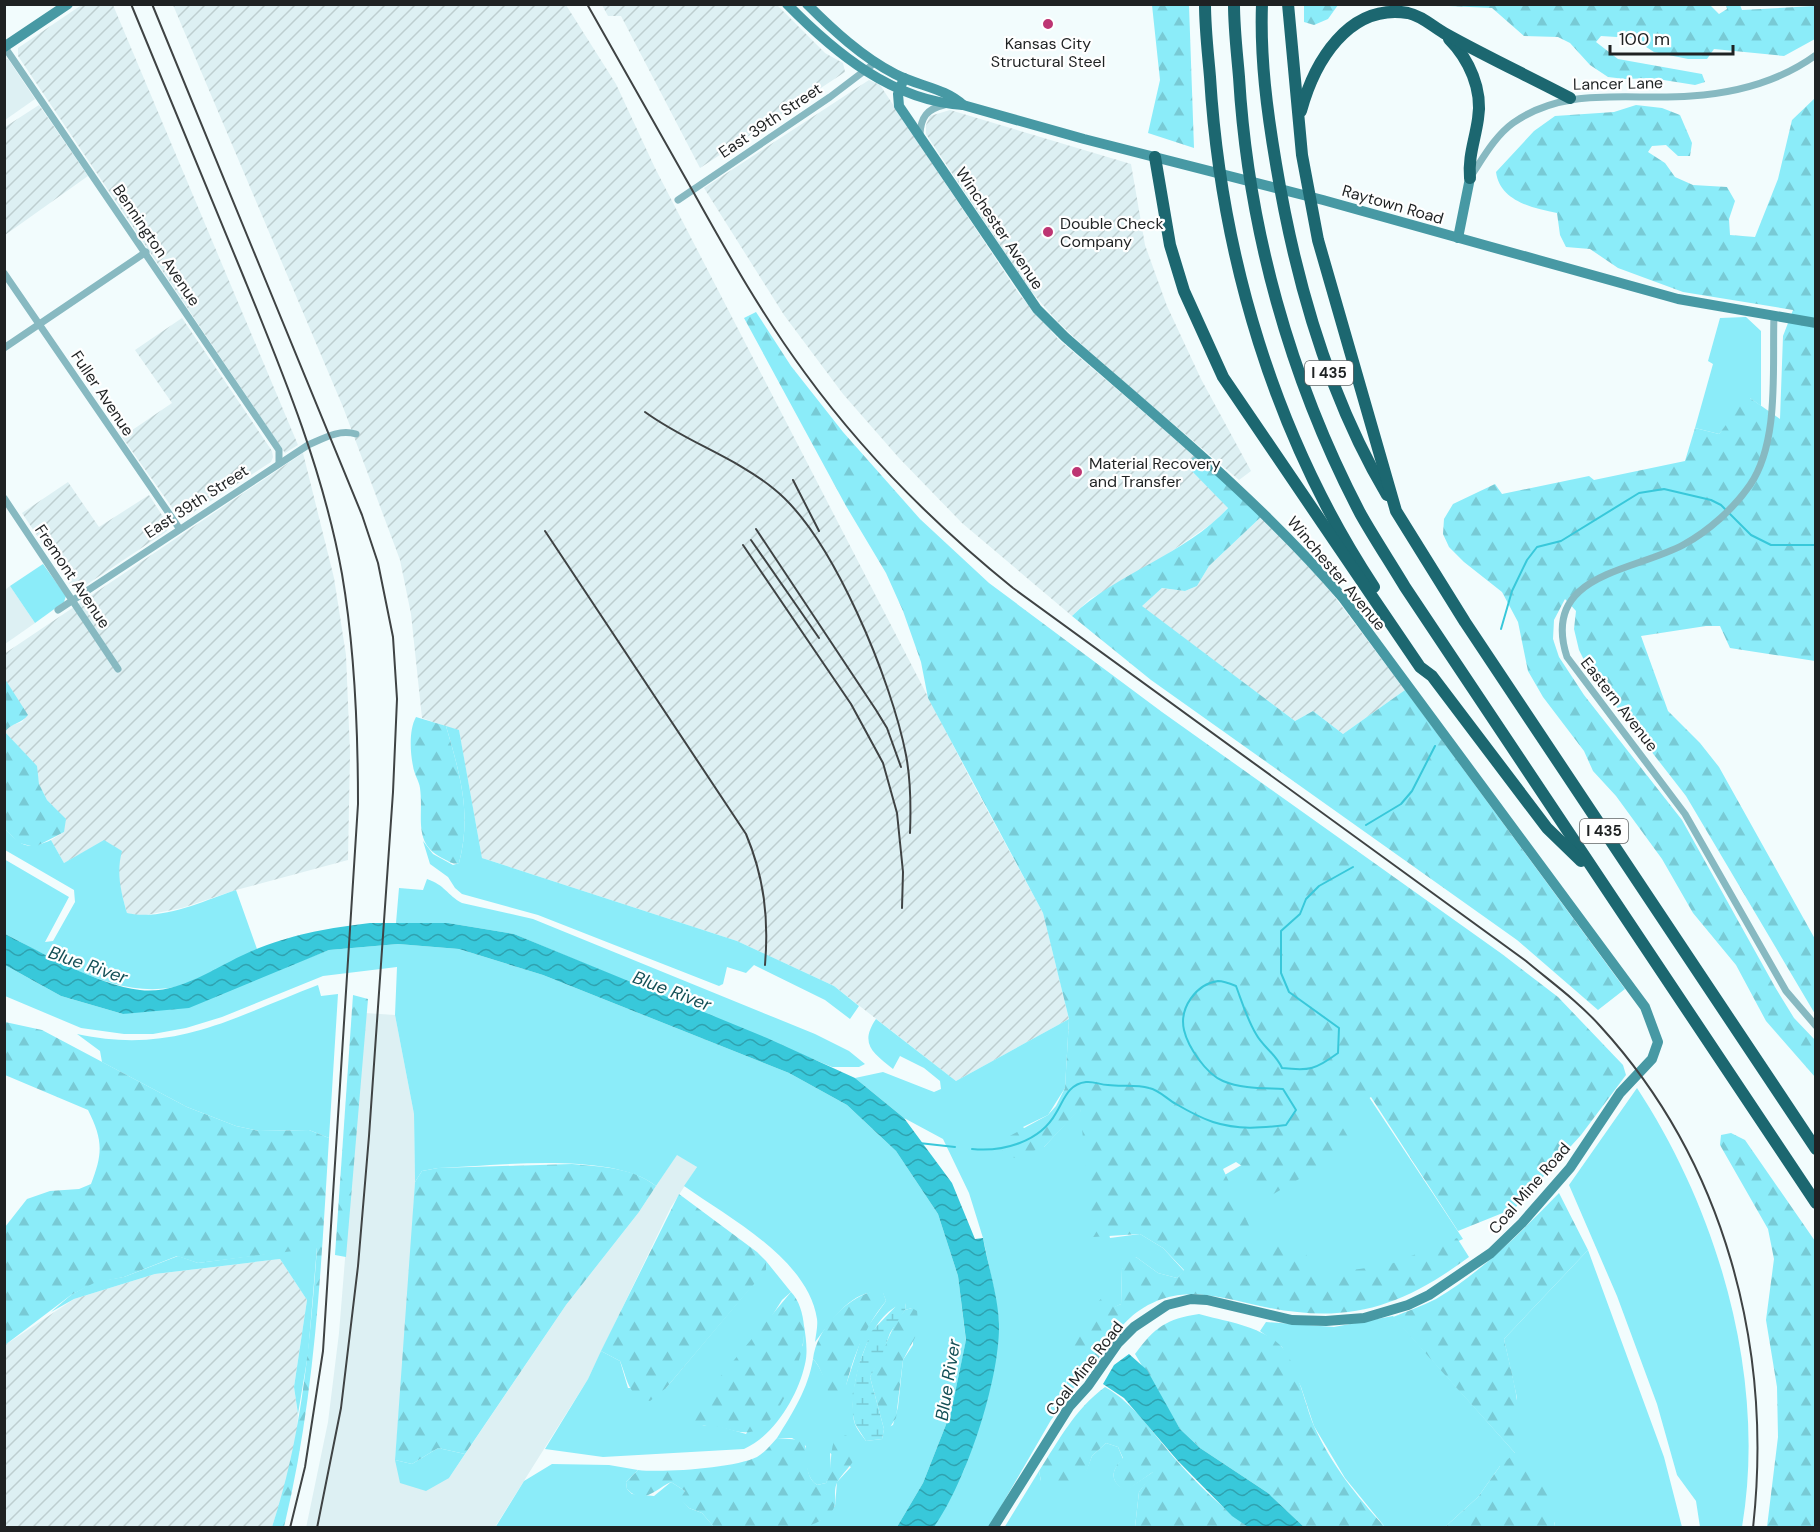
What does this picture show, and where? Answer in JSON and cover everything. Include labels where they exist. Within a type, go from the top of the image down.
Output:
[{"type":"highway","points":[[1206,4],[1213,127],[1225,214],[1258,342],[1286,418],[1324,500],[1371,582],[1426,663],[1431,676]]},
{"type":"highway","name":"I 435","points":[[1234,4],[1242,131],[1260,242],[1283,325],[1302,378],[1331,452],[1361,514],[1405,587],[1815,1203]]},
{"type":"highway","name":"I 435","points":[[1262,4],[1269,125],[1286,225],[1306,306],[1333,384],[1365,459],[1471,632],[1815,1149]]},
{"type":"highway","points":[[1288,4],[1302,155],[1318,240],[1396,511]]},
{"type":"highway","points":[[1299,118],[1315,69],[1327,50],[1355,24],[1389,13],[1408,13],[1570,98]]},
{"type":"highway","points":[[1442,32],[1457,47],[1474,77],[1479,117],[1468,162],[1470,178]]},
{"type":"highway","points":[[1155,157],[1170,245],[1184,291],[1223,377],[1420,667],[1431,676],[1547,828],[1598,876]]},
{"type":"street","points":[[5,46],[68,4]]},
{"type":"street","name":"Raytown Road","points":[[787,4],[865,71],[899,89],[1678,299],[1815,323]]},
{"type":"street","name":"Raytown Road","points":[[807,4],[842,37],[876,62],[904,78],[954,97],[963,105]]},
{"type":"street","name":"Bennington Avenue","points":[[5,46],[279,450],[279,463]]},
{"type":"street","name":"Lancer Lane","points":[[1458,238],[1470,178],[1490,147],[1512,123],[1533,110],[1570,98],[1692,96],[1743,89],[1790,71],[1815,55]]},
{"type":"street","name":"East 39th Street","points":[[678,200],[876,62]]},
{"type":"street","points":[[899,89],[904,78]]},
{"type":"street","name":"Winchester Avenue","points":[[899,89],[899,106],[1037,309],[1065,338],[1258,505],[1298,546],[1343,598],[1645,1007],[1657,1039]]},
{"type":"street","points":[[920,134],[921,122],[926,114],[934,108],[948,104]]},
{"type":"street","points":[[4,348],[146,252]]},
{"type":"street","name":"Fuller Avenue","points":[[4,273],[179,528]]},
{"type":"street","name":"Eastern Avenue","points":[[1774,315],[1768,441],[1761,466],[1745,491],[1711,526],[1683,545],[1616,568],[1577,593],[1564,610],[1561,638],[1567,657],[1685,814],[1786,991],[1815,1026]]},
{"type":"street","name":"East 39th Street","points":[[58,610],[279,463],[330,435],[343,432],[356,434]]},
{"type":"street","name":"Fremont Avenue","points":[[4,498],[118,669]]},
{"type":"street","name":"Coal Mine Road","points":[[993,1527],[1069,1407],[1134,1327],[1167,1305],[1191,1299],[1207,1300],[1292,1320],[1326,1322],[1387,1313],[1429,1295],[1491,1253],[1522,1223],[1570,1168],[1620,1093],[1652,1059],[1657,1039]]},
{"type":"shaded area","points":[[83,4],[113,5],[298,445],[285,453],[18,56],[18,48]]},
{"type":"shaded area","points":[[173,5],[566,5],[616,84],[655,168],[973,784],[1043,913],[1069,1019],[956,1081],[834,986],[737,941],[482,858],[459,731],[422,718],[411,614],[400,560],[343,407]]},
{"type":"shaded area","points":[[602,5],[777,5],[825,53],[843,63],[845,72],[700,168],[621,16],[608,16]]},
{"type":"shaded area","points":[[5,59],[8,59],[35,99],[5,120]]},
{"type":"shaded area","points":[[869,80],[880,85],[1019,294],[1058,339],[1195,456],[1186,465],[1228,507],[1217,520],[1153,564],[1090,599],[1072,616],[962,523],[899,458],[843,394],[784,315],[704,188]]},
{"type":"shaded area","points":[[39,105],[88,176],[5,235],[5,127]]},
{"type":"shaded area","points":[[950,110],[1131,164],[1145,245],[1167,306],[1201,379],[1251,471],[1239,480],[1095,357],[1057,321],[1029,289],[926,134],[926,125],[930,116]]},
{"type":"shaded area","points":[[182,318],[272,451],[273,457],[271,462],[186,517],[176,513],[122,437],[172,403],[135,350]]},
{"type":"shaded area","points":[[303,453],[334,578],[346,655],[350,752],[348,860],[236,890],[182,908],[141,916],[127,913],[119,884],[118,865],[104,841],[64,863],[51,840],[64,832],[57,810],[47,800],[39,784],[36,766],[5,732],[9,726],[22,722],[27,715],[5,679],[4,654]]},
{"type":"shaded area","points":[[68,482],[99,527],[149,495],[169,526],[167,531],[83,587],[73,589],[22,513]]},
{"type":"shaded area","points":[[1262,516],[1324,583],[1405,690],[1343,734],[1313,711],[1295,721],[1141,606],[1162,588],[1185,591],[1197,586],[1209,566]]},
{"type":"shaded area","points":[[10,586],[35,623],[5,644],[5,590]]},
{"type":"shaded area","points":[[365,1013],[395,1015],[414,1114],[415,1182],[395,1460],[449,1478],[566,1305],[639,1212],[677,1154],[697,1167],[671,1207],[588,1379],[495,1527],[306,1528],[328,1422],[339,1333]]},
{"type":"shaded area","points":[[280,1259],[307,1300],[294,1387],[298,1416],[296,1441],[289,1474],[272,1527],[5,1528],[5,1345],[74,1299],[155,1274]]},
{"type":"green space","points":[[1304,4],[1338,5],[1328,19],[1314,25],[1304,22]]},
{"type":"green space","points":[[1152,5],[1189,5],[1194,148],[1148,133],[1160,80]]},
{"type":"green space","points":[[1427,5],[1710,5],[1719,14],[1727,9],[1726,5],[1740,5],[1742,10],[1815,6],[1815,39],[1784,56],[1714,49],[1707,59],[1688,59],[1654,52],[1632,38],[1601,36],[1596,42],[1618,59],[1702,74],[1705,82],[1695,85],[1651,78],[1625,79],[1608,77],[1590,65],[1570,43],[1558,37],[1524,36],[1492,8]]},
{"type":"green space","points":[[1815,98],[1815,661],[1730,648],[1720,626],[1641,636],[1668,711],[1700,743],[1719,767],[1815,939],[1815,1014],[1686,796],[1591,674],[1579,650],[1574,629],[1576,611],[1565,599],[1554,620],[1553,639],[1559,657],[1584,695],[1682,820],[1775,987],[1794,1018],[1815,1040],[1815,1077],[1766,1021],[1736,965],[1693,913],[1662,859],[1616,796],[1593,771],[1584,751],[1543,697],[1528,671],[1518,622],[1502,592],[1464,562],[1449,547],[1443,534],[1444,519],[1453,504],[1495,484],[1502,494],[1589,476],[1594,480],[1685,461],[1695,428],[1719,434],[1735,413],[1740,397],[1750,398],[1780,419],[1783,336],[1793,310],[1683,292],[1618,268],[1590,249],[1566,247],[1560,235],[1557,213],[1537,209],[1510,196],[1499,182],[1496,172],[1534,131],[1555,116],[1614,112],[1636,105],[1662,108],[1680,115],[1692,143],[1690,156],[1678,156],[1666,145],[1652,146],[1648,152],[1665,163],[1675,177],[1693,185],[1727,187],[1735,201],[1729,219],[1730,235],[1755,237],[1778,179],[1792,120]]},
{"type":"green space","points":[[756,312],[791,366],[843,432],[920,519],[989,583],[1162,712],[1502,954],[1558,997],[1623,1065],[1626,1075],[1581,1135],[1515,1208],[1458,1231],[1371,1097],[1337,1118],[1354,1147],[1263,1200],[1245,1168],[1236,1162],[1223,1169],[1258,1245],[1301,1244],[1316,1275],[1388,1265],[1457,1238],[1469,1257],[1444,1275],[1395,1300],[1371,1308],[1346,1312],[1319,1314],[1291,1311],[1223,1298],[1187,1294],[1162,1299],[1144,1307],[1130,1318],[1090,1371],[1066,1394],[1068,1368],[1079,1329],[1092,1308],[1101,1299],[1114,1307],[1121,1304],[1122,1269],[1126,1259],[1136,1257],[1158,1273],[1177,1278],[1184,1270],[1163,1248],[1140,1234],[1093,1237],[1080,1109],[1044,1147],[1015,1158],[1002,1153],[1006,1138],[1048,1115],[1056,1106],[1065,1088],[1069,1019],[1043,913],[928,698],[921,662],[903,611],[886,573],[846,506],[744,318]]},
{"type":"green space","points":[[1746,317],[1761,331],[1761,406],[1750,398],[1719,434],[1695,428],[1713,364],[1708,361],[1720,318]]},
{"type":"green space","points":[[1195,456],[1262,516],[1209,566],[1197,586],[1185,591],[1162,588],[1142,606],[1295,721],[1313,711],[1343,734],[1405,690],[1625,989],[1598,1010],[1517,940],[1151,680],[1072,616],[1109,587],[1192,539],[1228,508],[1185,464]]},
{"type":"green space","points":[[43,564],[66,596],[64,602],[35,623],[10,586]]},
{"type":"green space","points":[[5,679],[28,715],[5,732]]},
{"type":"green space","points":[[416,717],[446,726],[463,794],[464,828],[459,863],[450,862],[433,852],[426,845],[423,837],[420,788],[411,748],[411,734]]},
{"type":"green space","points":[[446,726],[459,730],[482,858],[737,941],[834,986],[859,1006],[850,1019],[825,1000],[754,965],[746,973],[727,967],[723,984],[719,986],[538,915],[462,894],[448,877],[430,864],[423,841],[433,854],[453,865],[459,863],[464,828],[463,794]]},
{"type":"green space","points":[[5,732],[37,766],[39,784],[47,800],[66,819],[64,832],[35,847],[19,843],[5,829]]},
{"type":"green space","points":[[5,829],[25,845],[36,845],[51,840],[64,863],[104,840],[122,851],[119,875],[127,913],[140,915],[168,912],[236,890],[257,949],[195,981],[163,989],[115,984],[69,967],[5,934],[4,859],[69,897],[45,942],[53,941],[75,902],[74,890],[5,850]]},
{"type":"green space","points":[[427,879],[438,884],[462,903],[533,919],[815,1034],[849,1051],[865,1064],[859,1067],[832,1067],[514,934],[448,923],[396,923],[399,888],[423,890]]},
{"type":"green space","points":[[398,944],[459,949],[543,975],[789,1073],[847,1105],[896,1151],[938,1214],[958,1276],[966,1341],[951,1412],[923,1483],[897,1527],[803,1527],[821,1520],[835,1506],[837,1482],[851,1467],[830,1453],[831,1473],[826,1483],[817,1485],[808,1473],[806,1446],[792,1438],[777,1438],[804,1390],[813,1359],[832,1397],[846,1385],[863,1333],[886,1301],[883,1293],[862,1295],[852,1300],[815,1342],[817,1319],[811,1297],[799,1277],[764,1242],[684,1186],[697,1167],[677,1155],[656,1186],[636,1175],[611,1168],[552,1163],[438,1168],[422,1171],[415,1182],[414,1114],[395,1015],[397,967],[323,976],[222,1017],[186,1028],[153,1034],[124,1034],[81,1028],[5,996],[5,965],[61,996],[123,1014],[265,975],[329,950]],"holes":[[[906,1303],[905,1310],[912,1308],[913,1345],[903,1360],[898,1407],[893,1425],[884,1429],[882,1439],[866,1441],[854,1421],[854,1390],[858,1371],[871,1335],[881,1320],[893,1309]]]},
{"type":"green space","points":[[318,985],[321,996],[338,994],[329,1138],[309,1130],[259,1131],[236,1126],[187,1107],[102,1062],[100,1051],[77,1034],[112,1039],[143,1040],[173,1036],[229,1021]]},
{"type":"green space","points":[[353,995],[368,999],[346,1257],[335,1255]]},
{"type":"green space","points":[[876,1019],[956,1081],[1069,1019],[1065,1088],[1048,1115],[1023,1127],[1044,1147],[1080,1108],[1110,1238],[1140,1234],[1163,1248],[1184,1271],[1177,1278],[1158,1273],[1136,1257],[1122,1269],[1121,1304],[1115,1307],[1066,1380],[1066,1401],[1051,1420],[989,1527],[934,1527],[964,1470],[980,1421],[995,1359],[999,1324],[983,1238],[969,1193],[943,1139],[904,1118],[855,1078],[883,1072],[934,1092],[941,1089],[940,1081],[924,1068],[900,1056],[893,1069],[874,1053],[869,1042],[869,1035]]},
{"type":"green space","points":[[5,1022],[42,1030],[187,1107],[236,1126],[259,1131],[309,1130],[329,1138],[310,1382],[295,1479],[284,1527],[272,1527],[298,1424],[308,1354],[317,1248],[198,1263],[177,1256],[124,1277],[94,1283],[71,1295],[5,1345],[5,1227],[27,1199],[50,1191],[79,1189],[91,1184],[98,1164],[100,1147],[99,1138],[88,1110],[5,1075]]},
{"type":"green space","points":[[1637,1088],[1666,1137],[1692,1189],[1713,1243],[1730,1299],[1741,1356],[1748,1414],[1748,1471],[1742,1527],[1700,1527],[1696,1501],[1677,1475],[1657,1404],[1617,1296],[1569,1185]]},
{"type":"green space","points":[[1365,1091],[1463,1239],[1386,1273],[1273,1281],[1223,1176]]},
{"type":"green space","points":[[1731,1133],[1745,1140],[1815,1241],[1815,1527],[1767,1527],[1778,1437],[1777,1387],[1766,1320],[1774,1259],[1768,1229],[1720,1145],[1721,1135]]},
{"type":"green space","points":[[572,1164],[627,1171],[656,1186],[639,1212],[566,1305],[465,1454],[438,1448],[412,1464],[395,1460],[415,1182],[422,1171],[438,1168]]},
{"type":"green space","points":[[1559,1193],[1588,1250],[1504,1339],[1518,1410],[1516,1453],[1544,1486],[1554,1515],[1555,1527],[1445,1527],[1478,1497],[1500,1466],[1515,1453],[1393,1317],[1436,1299],[1470,1276],[1516,1236]]},
{"type":"green space","points":[[679,1194],[757,1252],[766,1261],[766,1270],[666,1388],[650,1401],[642,1399],[629,1386],[620,1361],[601,1351]]},
{"type":"green space","points":[[317,1247],[308,1354],[298,1414],[294,1387],[307,1300],[280,1259],[155,1274],[74,1299],[51,1312],[71,1295],[94,1282],[124,1277],[178,1256],[198,1263]]},
{"type":"green space","points":[[1588,1250],[1664,1457],[1682,1527],[1555,1527],[1555,1523],[1500,1466],[1478,1497],[1445,1527],[1385,1527],[1345,1478],[1314,1426],[1301,1387],[1282,1347],[1260,1331],[1266,1322],[1334,1327],[1393,1316],[1515,1453],[1517,1398],[1504,1339]]},
{"type":"green space","points":[[766,1261],[791,1292],[782,1300],[702,1426],[712,1424],[746,1434],[803,1345],[804,1326],[806,1355],[802,1376],[791,1402],[765,1435],[744,1449],[603,1457],[545,1449],[588,1379],[601,1351],[620,1361],[628,1388],[666,1388],[765,1270]]},
{"type":"green space","points":[[873,1291],[883,1292],[886,1301],[857,1350],[842,1405],[838,1408],[830,1397],[821,1370],[813,1359],[816,1348],[826,1327],[842,1309],[862,1295]]},
{"type":"green space","points":[[791,1292],[802,1312],[804,1337],[797,1366],[777,1412],[760,1429],[752,1432],[702,1426],[693,1420],[694,1408]]},
{"type":"green space","points":[[901,1301],[906,1303],[905,1310],[890,1333],[882,1355],[870,1377],[884,1429],[882,1439],[866,1441],[855,1424],[853,1415],[852,1397],[858,1367],[871,1332]]},
{"type":"green space","points":[[912,1308],[917,1311],[919,1330],[903,1360],[896,1418],[888,1430],[884,1429],[870,1377],[897,1320],[905,1310]]},
{"type":"green space","points":[[1199,1314],[1252,1329],[1280,1345],[1291,1361],[1314,1426],[1336,1467],[1385,1527],[1304,1527],[1268,1493],[1200,1448],[1180,1429],[1135,1354],[1162,1326]]},
{"type":"green space","points":[[1105,1387],[1135,1411],[1201,1487],[1248,1527],[1135,1527],[1139,1492],[1153,1472],[1126,1491],[1114,1480],[1114,1471],[1123,1458],[1118,1447],[1106,1443],[1092,1456],[1084,1479],[1068,1493],[1041,1481],[1039,1471],[1061,1437],[1076,1415]]},
{"type":"green space","points":[[845,1435],[854,1440],[859,1451],[836,1484],[834,1509],[822,1520],[807,1526],[772,1529],[714,1527],[702,1513],[689,1508],[680,1499],[685,1491],[671,1482],[644,1496],[633,1494],[627,1489],[626,1482],[638,1470],[681,1470],[747,1461],[765,1451],[777,1438],[802,1440],[805,1445],[809,1475],[817,1485],[826,1483],[830,1472],[834,1441],[839,1441]]},
{"type":"green space","points":[[1106,1443],[1118,1447],[1123,1459],[1114,1472],[1114,1480],[1120,1487],[1126,1490],[1156,1470],[1139,1492],[1135,1527],[1004,1528],[1039,1471],[1041,1481],[1083,1479],[1092,1456]]},
{"type":"green space","points":[[438,1448],[465,1454],[449,1478],[426,1491],[400,1483],[395,1460],[412,1464]]},
{"type":"green space","points":[[552,1464],[609,1465],[638,1470],[626,1482],[627,1489],[632,1494],[654,1496],[671,1482],[685,1491],[681,1499],[689,1508],[702,1513],[714,1527],[495,1528],[524,1481]]},
{"type":"water","name":"Blue River","points":[[370,923],[448,923],[514,934],[767,1038],[855,1078],[904,1118],[952,1183],[975,1239],[983,1238],[995,1291],[999,1324],[994,1373],[979,1430],[958,1484],[934,1527],[897,1527],[923,1483],[951,1412],[966,1340],[958,1276],[938,1214],[896,1151],[847,1105],[789,1073],[543,975],[459,949],[398,944],[329,950],[189,1008],[123,1014],[61,996],[5,965],[5,934],[106,982],[140,990],[156,990],[187,983],[245,954],[287,938]]},
{"type":"water","points":[[1129,1354],[1147,1370],[1180,1429],[1200,1448],[1268,1493],[1304,1527],[1248,1527],[1232,1516],[1178,1461],[1124,1398],[1103,1384],[1114,1365]]},
{"type":"waterway","points":[[1501,629],[1512,591],[1527,560],[1537,547],[1561,541],[1639,493],[1664,489],[1711,500],[1721,505],[1751,535],[1771,545],[1816,545]]},
{"type":"waterway","points":[[1366,825],[1401,804],[1412,791],[1435,746]]},
{"type":"waterway","points":[[972,1149],[1008,1147],[1031,1138],[1049,1123],[1071,1089],[1086,1082],[1153,1089],[1194,1114],[1222,1125],[1249,1128],[1286,1125],[1296,1110],[1283,1089],[1230,1084],[1210,1072],[1189,1044],[1184,1030],[1184,1013],[1196,992],[1210,983],[1225,982],[1236,986],[1256,1034],[1282,1068],[1312,1068],[1338,1053],[1339,1028],[1289,992],[1281,973],[1281,931],[1300,914],[1306,899],[1319,886],[1353,867]]},
{"type":"waterway","points":[[919,1143],[955,1147]]},
{"type":"railway","points":[[131,4],[257,310],[313,458],[334,535],[350,631],[356,717],[358,804],[323,1351],[305,1467],[290,1528]]},
{"type":"railway","points":[[152,4],[362,515],[378,563],[393,637],[397,699],[393,792],[358,1266],[341,1408],[317,1528]]},
{"type":"railway","points":[[587,4],[721,241],[775,330],[851,432],[928,514],[1013,588],[1526,961],[1601,1027],[1644,1080],[1680,1137],[1709,1198],[1731,1261],[1746,1326],[1755,1392],[1757,1460],[1753,1528]]},
{"type":"railway","points":[[645,412],[727,458],[774,489],[796,511],[818,540],[857,612],[888,689],[908,765],[910,833]]},
{"type":"railway","points":[[793,480],[819,531]]},
{"type":"railway","points":[[756,529],[887,728],[901,767]]},
{"type":"railway","points":[[545,531],[746,834],[757,866],[764,898],[765,965]]},
{"type":"railway","points":[[751,540],[819,638]]},
{"type":"railway","points":[[743,545],[851,704],[883,763],[897,813],[903,872],[902,908]]},
{"type":"place","name":"Kansas City Structural Steel","points":[[1048,24]]},
{"type":"place","name":"Double Check Company","points":[[1048,232]]},
{"type":"place","name":"Material Recovery and Transfer","points":[[1077,472]]}]
